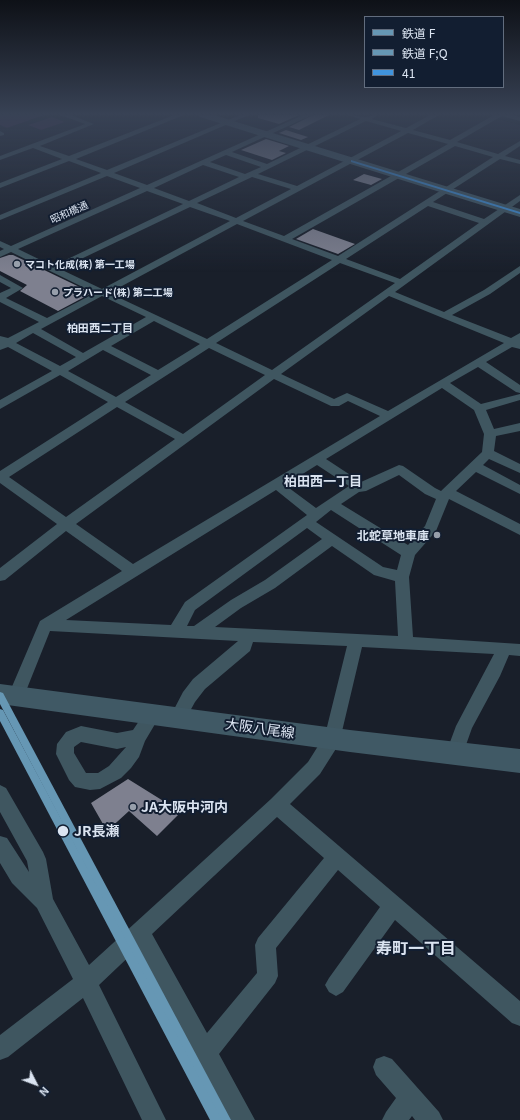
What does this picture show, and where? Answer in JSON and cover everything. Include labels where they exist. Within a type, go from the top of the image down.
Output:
[{"type":"street","points":[[0,186],[49,167]]},
{"type":"street","points":[[92,167],[401,282]]},
{"type":"street","points":[[0,218],[122,167]]},
{"type":"street","name":"昭和橋通","points":[[0,254],[195,167]]},
{"type":"street","points":[[220,167],[298,189]]},
{"type":"street","points":[[54,269],[263,167]]},
{"type":"street","points":[[3,342],[47,322],[338,167]]},
{"type":"street","points":[[375,167],[520,213]]},
{"type":"street","points":[[285,239],[409,167]]},
{"type":"street","points":[[132,571],[0,477],[481,167]]},
{"type":"street","points":[[0,576],[66,524],[520,197]]},
{"type":"street","points":[[427,203],[485,222]]},
{"type":"street","points":[[0,244],[335,404],[348,396],[389,416]]},
{"type":"street","points":[[446,315],[488,292],[520,270]]},
{"type":"street","points":[[0,278],[18,288],[0,297]]},
{"type":"street","points":[[388,292],[517,342]]},
{"type":"street","points":[[0,297],[47,322]]},
{"type":"street","points":[[0,405],[154,317]]},
{"type":"street","points":[[33,329],[83,357]]},
{"type":"street","points":[[3,342],[184,439]]},
{"type":"street","points":[[8,695],[45,625],[132,571],[277,485],[442,383],[517,342]]},
{"type":"street","points":[[103,346],[159,374]]},
{"type":"street","points":[[478,362],[520,390]]},
{"type":"street","points":[[406,643],[402,576],[409,553],[431,528],[440,504],[446,495],[488,453],[490,434],[479,408],[442,383]]},
{"type":"street","points":[[479,408],[520,397]]},
{"type":"street","points":[[490,434],[514,428],[520,437]]},
{"type":"street","points":[[488,453],[520,469]]},
{"type":"street","points":[[317,459],[361,488],[375,480],[388,476],[399,469],[430,491],[446,495],[520,530]]},
{"type":"street","points":[[474,466],[520,490]]},
{"type":"street","points":[[277,485],[332,539],[379,571],[402,576]]},
{"type":"street","points":[[176,631],[190,606],[358,486]]},
{"type":"street","points":[[331,504],[409,553]]},
{"type":"street","points":[[197,632],[236,604],[270,584],[332,539]]},
{"type":"street","points":[[45,625],[520,650]]},
{"type":"street","points":[[178,717],[199,684],[245,646],[247,635]]},
{"type":"street","points":[[0,1049],[86,982],[277,805],[314,768],[333,738],[356,641]]},
{"type":"street","points":[[455,753],[464,726],[494,671],[504,648]]},
{"type":"street","name":"大阪八尾線","points":[[8,695],[520,761]]},
{"type":"street","points":[[138,738],[153,714]]},
{"type":"street","points":[[0,794],[36,859],[44,901],[154,1120]]},
{"type":"street","points":[[277,805],[393,905],[518,1008]]},
{"type":"street","points":[[0,846],[19,876],[44,901]]},
{"type":"street","points":[[206,1052],[268,976],[265,945],[338,857]]},
{"type":"street","points":[[336,985],[393,905]]},
{"type":"street","points":[[140,932],[243,1120]]},
{"type":"street","points":[[384,1067],[431,1120]]},
{"type":"street","points":[[394,1120],[411,1098]]},
{"type":"building","points":[[364,174],[382,179],[371,185],[353,180]]},
{"type":"building","points":[[313,229],[355,244],[338,254],[296,239]]},
{"type":"building","name":"プラハード(株) 第二工場","points":[[13,255],[92,293],[58,311],[20,291],[27,285],[0,271],[0,258]]},
{"type":"building","name":"JA大阪中河内","points":[[128,779],[181,812],[157,836],[129,811],[107,831],[91,803]]},
{"type":"rail line","name":"F","points":[[0,696],[225,1120]]},
{"type":"rail line","name":"F;Q","points":[[0,713],[216,1120]]},
{"type":"transit line","name":"41","points":[[372,167],[520,213]]},
{"type":"place","name":"マコト化成(株) 第一工場","points":[[17,264]]},
{"type":"place","name":"プラハード(株) 第二工場","points":[[55,292]]},
{"type":"place","name":"北蛇草地車庫","points":[[437,535]]},
{"type":"place","name":"JA大阪中河内","points":[[133,807]]},
{"type":"place","name":"JR長瀬","points":[[63,831]]},
{"type":"district","name":"柏田西二丁目","points":[[100,328]]},
{"type":"district","name":"柏田西一丁目","points":[[323,481]]},
{"type":"district","name":"寿町一丁目","points":[[416,948]]}]
